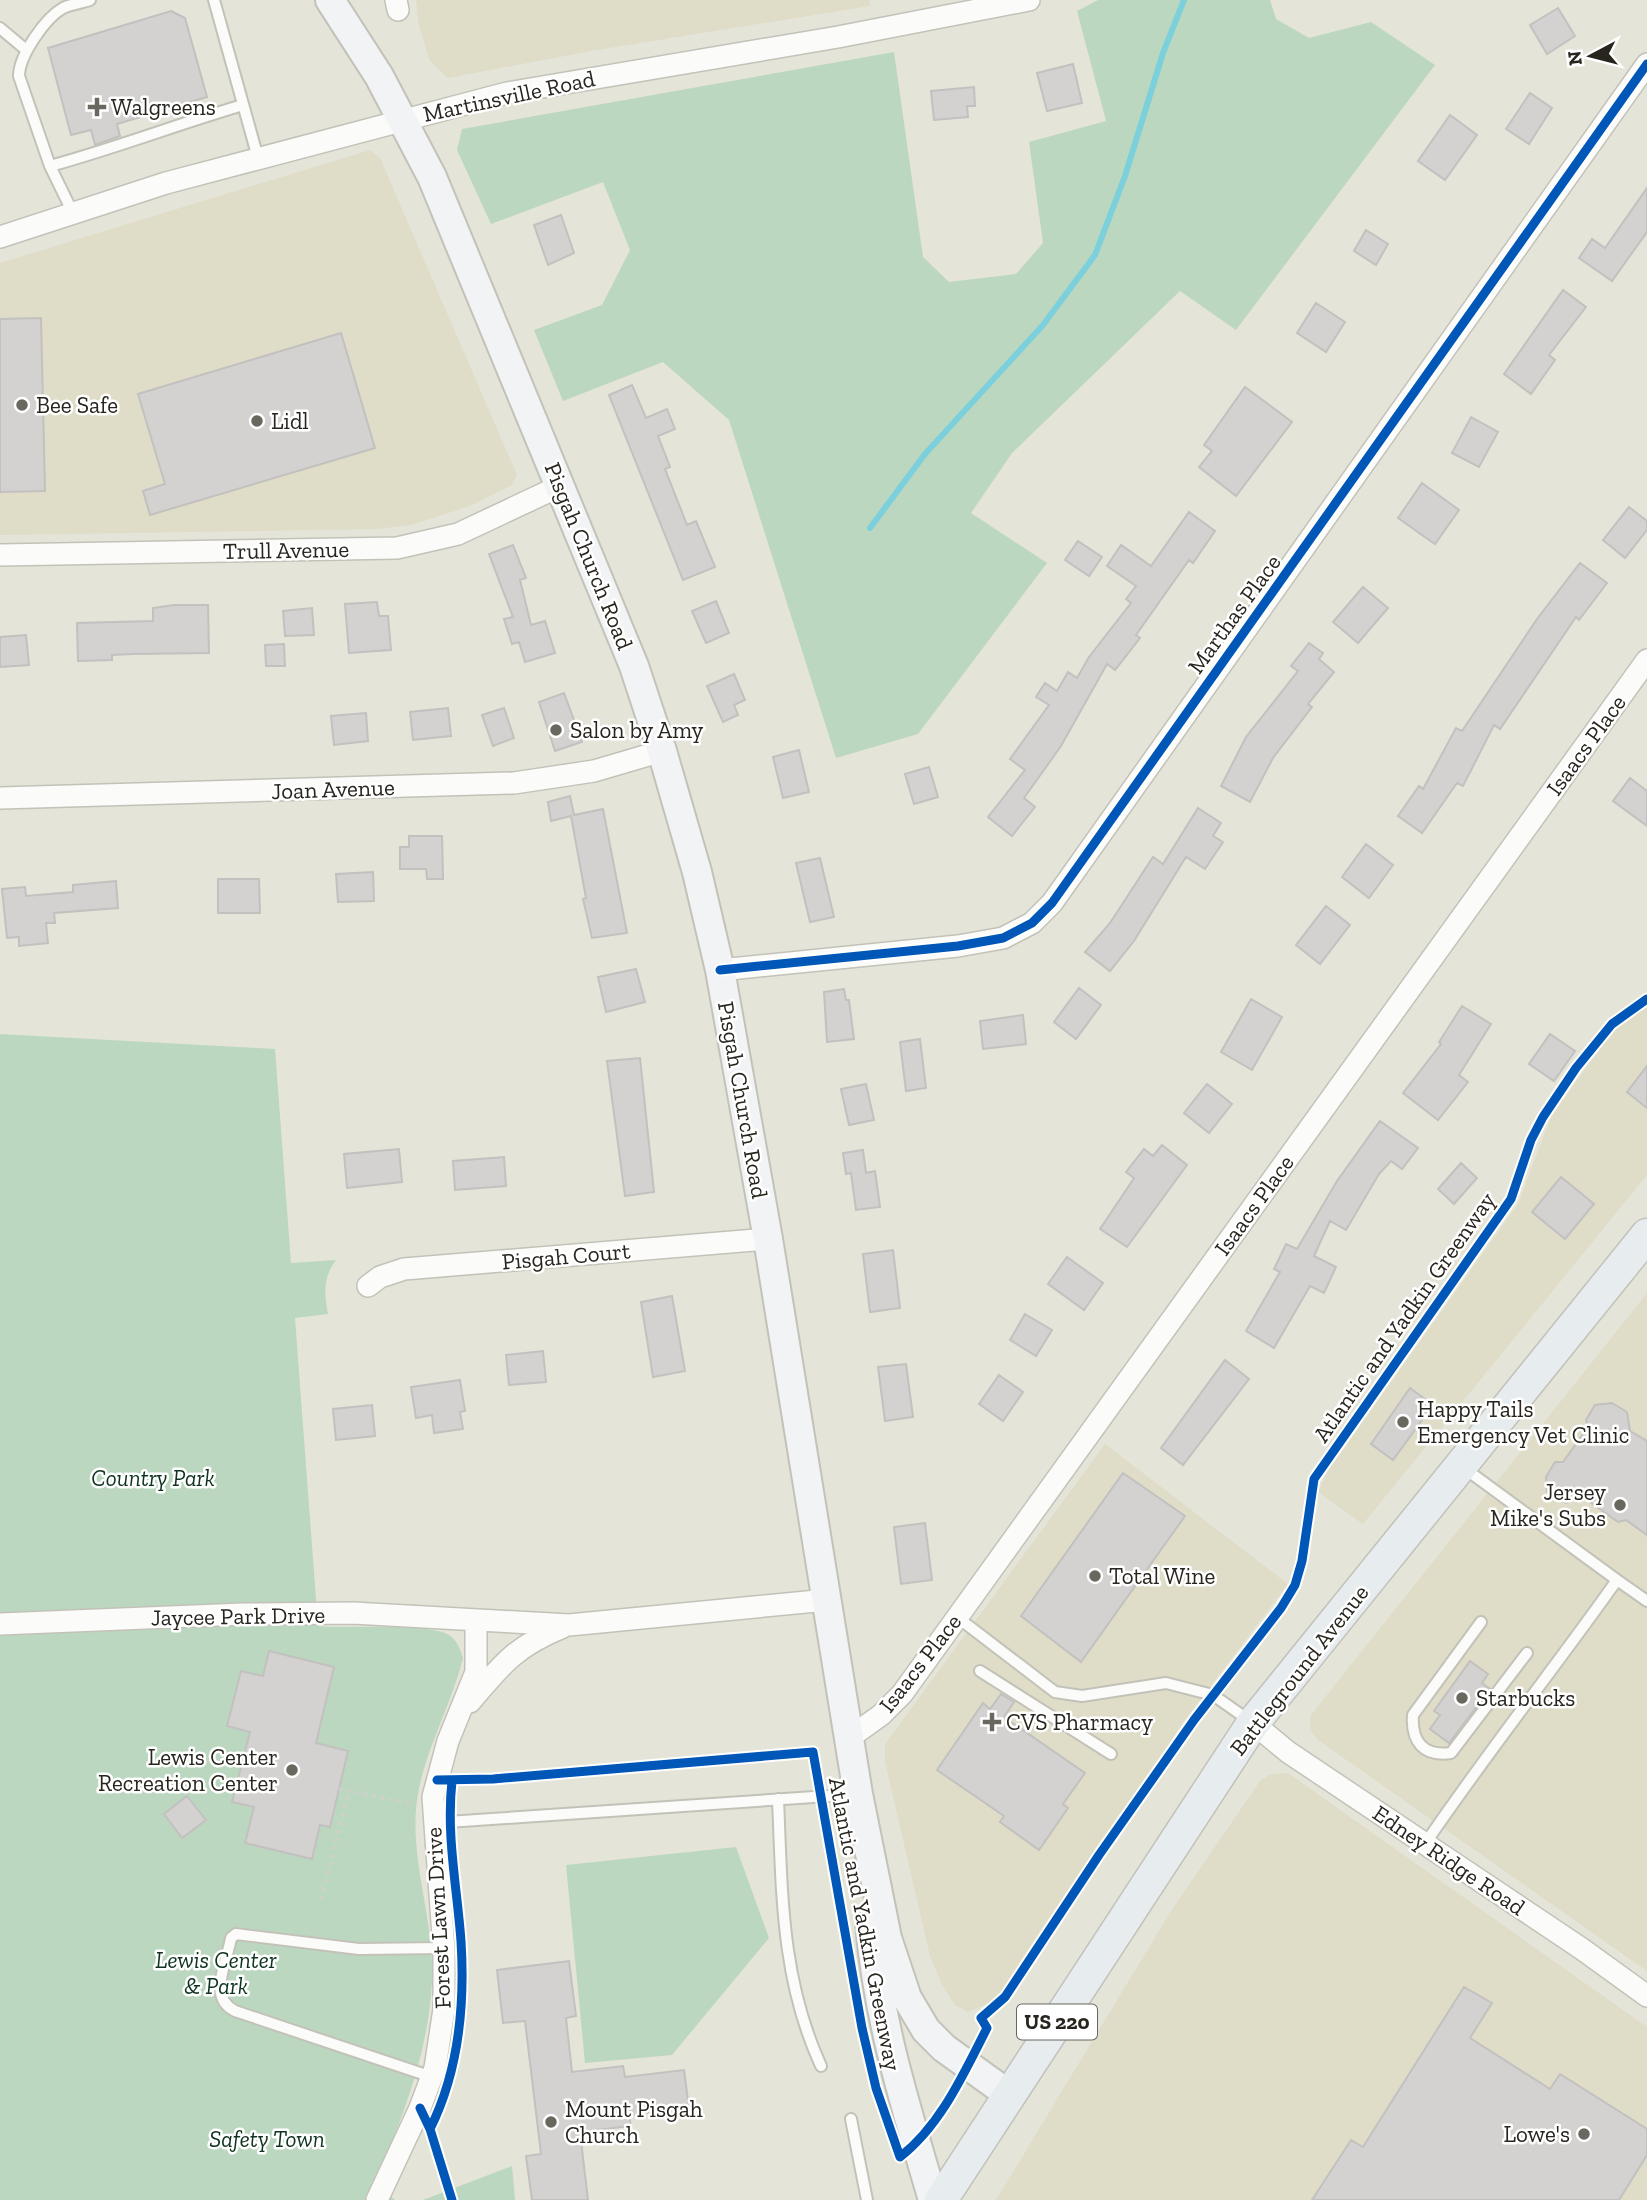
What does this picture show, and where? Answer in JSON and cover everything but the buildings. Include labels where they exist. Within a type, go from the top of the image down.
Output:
[{"type":"main road","name":"Pisgah Church Road","points":[[330,0],[432,177],[634,666],[662,751],[697,872],[720,970],[768,1239],[860,1804],[887,1938],[900,1979],[918,2019],[944,2048],[1008,2094]]},
{"type":"main road","name":"Battleground Avenue","points":[[941,2200],[1008,2094],[1110,1945],[1252,1723],[1647,1235]]},
{"type":"main road","points":[[860,1804],[880,2001],[891,2061],[933,2200]]},
{"type":"street","name":"Martinsville Road","points":[[0,237],[258,158],[507,93],[850,35],[1029,0]]},
{"type":"street","name":"Marthas Place","points":[[720,970],[958,946],[1003,938],[1032,923],[1052,903],[1647,64]]},
{"type":"street","name":"Trull Avenue","points":[[0,555],[397,548],[458,534],[560,486]]},
{"type":"street","name":"Isaacs Place","points":[[849,1738],[890,1708],[1647,660]]},
{"type":"street","name":"Joan Avenue","points":[[0,798],[525,782],[594,771],[662,751]]},
{"type":"street","name":"Pisgah Court","points":[[368,1286],[380,1277],[404,1269],[768,1239]]},
{"type":"street","name":"Forest Lawn Drive","points":[[377,2200],[432,2077],[444,2009],[444,1948],[433,1816],[439,1768],[476,1672],[476,1620],[569,1625],[827,1600]]},
{"type":"street","name":"Jaycee Park Drive","points":[[0,1624],[353,1613],[476,1620]]},
{"type":"street","name":"Forest Lawn Drive","points":[[462,1712],[513,1653],[533,1639],[569,1625]]},
{"type":"street","name":"Edney Ridge Road","points":[[1252,1723],[1288,1752],[1647,1996]]},
{"type":"lane","points":[[72,213],[50,166],[19,76],[19,65],[25,49],[61,9],[90,0]]},
{"type":"lane","points":[[214,0],[258,158]]},
{"type":"lane","points":[[0,28],[25,49]]},
{"type":"lane","points":[[50,166],[135,142],[161,129],[243,105]]},
{"type":"lane","points":[[1461,1467],[1647,1601]]},
{"type":"lane","points":[[1425,1844],[1617,1580]]},
{"type":"lane","points":[[957,1617],[1055,1692],[1082,1696],[1166,1683],[1213,1695],[1252,1723]]},
{"type":"lane","points":[[1481,1622],[1413,1715],[1412,1732],[1422,1746],[1438,1755],[1451,1753],[1527,1654]]},
{"type":"lane","points":[[980,1671],[1111,1754]]},
{"type":"lane","points":[[778,1800],[783,1928],[803,2027],[821,2066]]},
{"type":"lane","points":[[433,1816],[778,1800],[860,1804]]},
{"type":"lane","points":[[432,2077],[235,2011],[222,2002],[219,1992],[231,1938],[236,1934],[359,1949],[444,1948]]},
{"type":"lane","points":[[851,2119],[867,2200]]},
{"type":"path","points":[[339,1789],[433,1816]]},
{"type":"path","points":[[321,1899],[349,1791]]},
{"type":"shaded area","points":[[416,0],[869,0],[870,6],[591,51],[448,78],[430,61],[419,26]]},
{"type":"shaded area","points":[[370,150],[380,158],[517,475],[512,485],[467,507],[411,525],[377,529],[0,535],[0,263]]},
{"type":"shaded area","points":[[1647,1007],[1647,1175],[1363,1524],[1318,1492],[1327,1472],[1518,1204],[1552,1114],[1616,1027]]},
{"type":"shaded area","points":[[1647,1293],[1647,1971],[1318,1740],[1310,1729],[1311,1715]]},
{"type":"shaded area","points":[[1105,1444],[1288,1584],[1184,1721],[998,1999],[968,2012],[955,2005],[941,1983],[930,1956],[885,1762],[885,1744]]},
{"type":"shaded area","points":[[1288,1773],[1647,2027],[1647,2200],[996,2200],[1171,1911],[1260,1781],[1271,1774]]},
{"type":"green space","points":[[1098,0],[1270,0],[1276,19],[1309,38],[1371,22],[1435,65],[1236,330],[1180,291],[1012,453],[971,513],[1047,563],[918,734],[836,758],[729,420],[663,362],[563,401],[534,330],[602,305],[630,250],[603,182],[491,224],[457,150],[462,129],[894,52],[923,257],[949,282],[1016,274],[1043,243],[1029,142],[1106,121],[1077,11]]},
{"type":"green space","points":[[0,1034],[275,1049],[291,1263],[336,1260],[326,1286],[328,1314],[295,1318],[318,1626],[406,1627],[438,1631],[454,1639],[463,1658],[426,1761],[418,1794],[416,1840],[430,1934],[432,1980],[420,2059],[404,2110],[375,2184],[395,2200],[0,2200]]},
{"type":"green space","points":[[736,1847],[769,1938],[672,2055],[585,2063],[566,1865]]},
{"type":"green space","points":[[512,2166],[515,2200],[423,2200]]},
{"type":"waterway","points":[[870,528],[925,454],[1043,325],[1095,255],[1125,176],[1163,53],[1184,0]]},
{"type":"cycle path","points":[[720,970],[958,946],[1003,938],[1032,923],[1052,903],[1647,64]]},
{"type":"cycle path","name":"Atlantic and Yadkin Greenway","points":[[437,1780],[493,1779],[813,1752],[862,2028],[876,2088],[900,2157],[928,2130],[950,2097],[987,2028],[981,2018],[1005,1997],[1099,1855],[1194,1720],[1281,1608],[1295,1585],[1302,1561],[1314,1479],[1511,1199],[1531,1140],[1543,1117],[1576,1068],[1612,1024],[1647,999]]},
{"type":"cycle path","points":[[430,2129],[448,2084],[461,2013],[461,1941],[451,1841],[452,1781]]},
{"type":"cycle path","points":[[420,2108],[430,2129],[452,2200]]},
{"type":"place","name":"Walgreens","points":[[97,107]]},
{"type":"place","name":"Bee Safe","points":[[22,405]]},
{"type":"place","name":"Lidl","points":[[257,421]]},
{"type":"place","name":"Salon by Amy","points":[[556,730]]},
{"type":"place","name":"Happy Tails Emergency Vet Clinic","points":[[1403,1422]]},
{"type":"place","name":"Jersey Mike's Subs","points":[[1620,1505]]},
{"type":"place","name":"Total Wine","points":[[1095,1576]]},
{"type":"place","name":"Starbucks","points":[[1462,1698]]},
{"type":"place","name":"CVS Pharmacy","points":[[992,1722]]},
{"type":"place","name":"Lewis Center Recreation Center","points":[[292,1770]]},
{"type":"place","name":"Mount Pisgah Church","points":[[551,2122]]},
{"type":"place","name":"Lowe's","points":[[1584,2134]]},
{"type":"park label","name":"Country Park","points":[[153,1478]]},
{"type":"park label","name":"Lewis Center & Park","points":[[216,1973]]},
{"type":"park label","name":"Safety Town","points":[[267,2139]]}]
